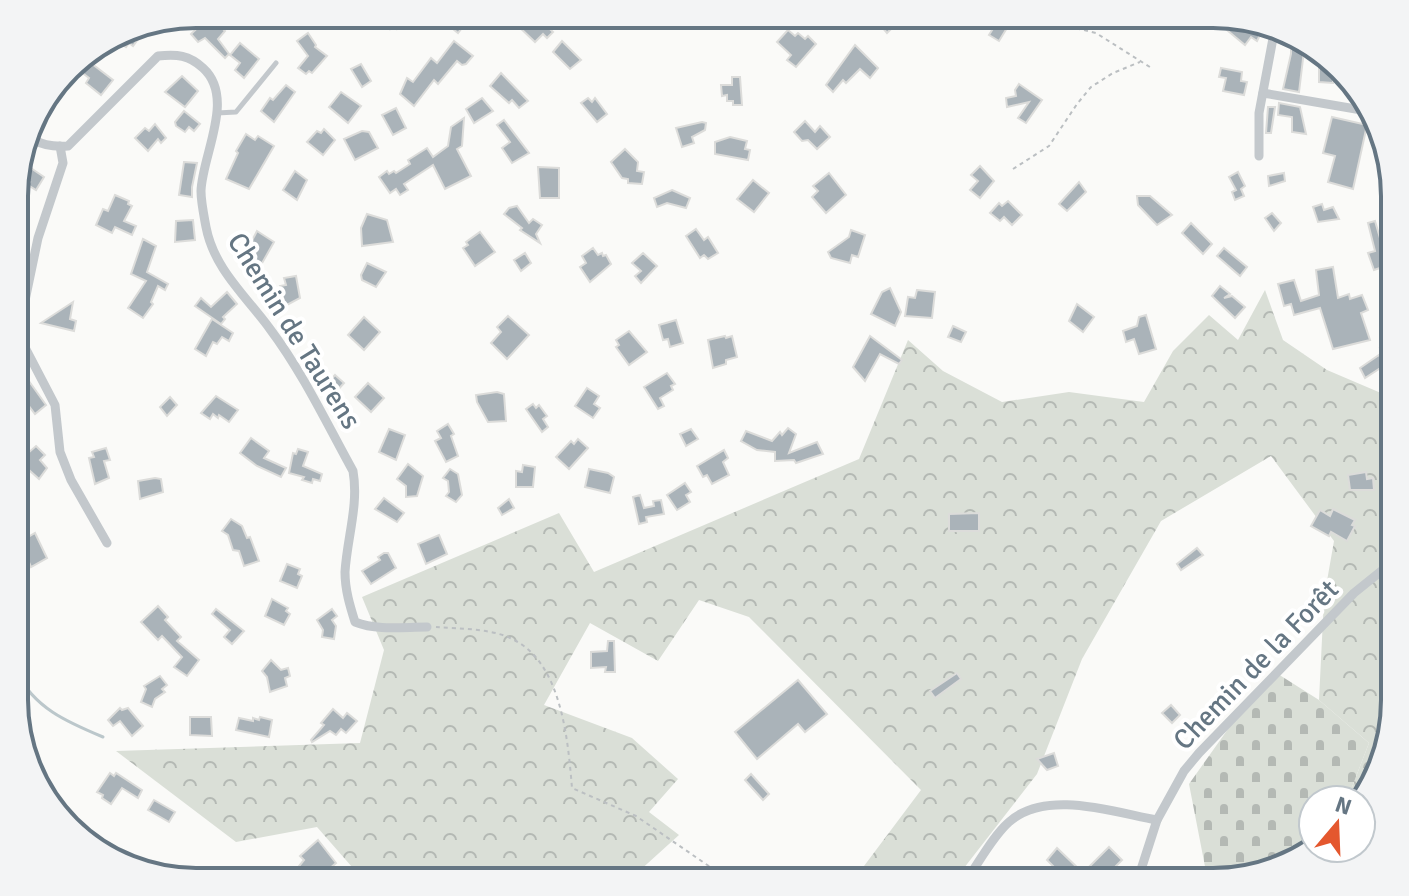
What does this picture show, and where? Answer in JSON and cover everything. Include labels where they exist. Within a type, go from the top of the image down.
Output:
[{"type":"street","points":[[1259,156],[1259,113],[1273,39]]},
{"type":"street","name":"Chemin de Taurens","points":[[60,146],[68,146],[82,134],[158,56],[176,54],[194,60],[209,74],[216,91],[216,113],[201,190],[210,240],[216,257],[236,287],[271,329],[297,370],[353,471],[356,487],[345,572],[355,622],[366,627],[427,627]]},
{"type":"street","points":[[1263,93],[1356,109]]},
{"type":"street","points":[[28,286],[38,238],[63,163],[60,146],[37,142]]},
{"type":"street","points":[[28,355],[55,405],[60,452],[71,480],[107,543]]},
{"type":"street","name":"Chemin de la Forêt","points":[[1142,868],[1157,820],[1184,771],[1334,613],[1381,572]]},
{"type":"street","points":[[975,868],[1007,824],[1024,810],[1050,804],[1157,820]]},
{"type":"lane","points":[[216,113],[236,112],[276,63]]},
{"type":"path","points":[[1075,28],[1096,33],[1153,69]]},
{"type":"path","points":[[1013,169],[1049,146],[1091,87],[1113,73],[1140,62]]},
{"type":"path","points":[[427,627],[495,633],[516,640],[534,654],[558,695],[572,788],[636,816],[712,868]]},
{"type":"green space","points":[[1265,290],[1283,340],[1327,370],[1381,393],[1381,711],[1372,754],[1358,784],[1353,784],[1369,743],[1319,700],[1324,598],[1334,541],[1271,456],[1161,521],[1082,659],[1037,774],[964,868],[862,868],[921,790],[749,617],[699,600],[658,661],[590,623],[544,705],[632,738],[678,779],[649,812],[679,835],[642,868],[355,868],[317,827],[236,842],[116,751],[360,743],[384,650],[362,597],[559,513],[594,572],[859,459],[908,340],[943,371],[1002,402],[1069,392],[1144,402],[1173,351],[1209,315],[1238,340]]},
{"type":"green space","points":[[1278,674],[1319,700],[1369,743],[1353,784],[1297,784],[1297,845],[1277,855],[1235,867],[1205,868],[1189,784],[1233,722]]},
{"type":"building","points":[[197,28],[222,28],[225,31],[218,39],[229,54],[225,58],[205,38],[198,42],[191,34]]},
{"type":"building","points":[[520,28],[549,28],[553,32],[547,38],[543,34],[535,42]]},
{"type":"building","points":[[993,28],[1007,28],[999,41],[989,35]]},
{"type":"building","points":[[1225,28],[1260,35],[1257,41],[1251,37],[1245,45]]},
{"type":"building","points":[[788,30],[805,39],[808,36],[816,44],[796,67],[787,60],[791,55],[777,42]]},
{"type":"building","points":[[308,33],[315,47],[327,56],[312,73],[309,71],[306,74],[298,68],[308,56],[297,41]]},
{"type":"building","points":[[454,41],[473,56],[466,64],[457,61],[438,84],[434,80],[414,106],[400,94],[407,78],[413,82],[431,58],[437,63]]},
{"type":"building","points":[[562,41],[581,60],[570,69],[553,52]]},
{"type":"building","points":[[240,43],[259,59],[244,78],[235,70],[240,63],[230,55]]},
{"type":"building","points":[[855,45],[878,68],[870,78],[860,69],[846,83],[843,80],[833,92],[826,85]]},
{"type":"building","points":[[1291,47],[1303,55],[1299,92],[1283,89]]},
{"type":"building","points":[[92,64],[113,80],[101,95],[86,83],[89,78],[82,73]]},
{"type":"building","points":[[361,64],[371,81],[362,87],[351,69]]},
{"type":"building","points":[[1319,66],[1332,77],[1333,83],[1319,82]]},
{"type":"building","points":[[1221,68],[1242,72],[1241,81],[1247,82],[1244,95],[1223,91],[1226,78],[1219,77]]},
{"type":"building","points":[[501,73],[528,101],[519,108],[490,86]]},
{"type":"building","points":[[182,76],[198,91],[185,107],[165,92]]},
{"type":"building","points":[[732,77],[740,77],[742,105],[733,105],[733,101],[727,101],[727,95],[722,96],[721,85],[732,85]]},
{"type":"building","points":[[1019,84],[1042,100],[1026,123],[1018,118],[1029,102],[1007,107],[1006,98],[1016,96],[1015,90]]},
{"type":"building","points":[[286,85],[295,92],[274,122],[261,111],[270,98],[273,100]]},
{"type":"building","points":[[341,92],[361,106],[348,123],[329,107]]},
{"type":"building","points":[[482,98],[493,111],[474,123],[466,109]]},
{"type":"building","points":[[588,98],[592,102],[595,98],[607,114],[597,122],[581,103]]},
{"type":"building","points":[[1279,103],[1300,107],[1306,134],[1292,132],[1292,117],[1278,115]]},
{"type":"building","points":[[1268,107],[1275,107],[1271,133],[1266,133]]},
{"type":"building","points":[[396,108],[406,128],[393,135],[382,115]]},
{"type":"building","points":[[184,111],[200,124],[194,131],[189,127],[185,132],[176,126],[175,122]]},
{"type":"building","points":[[1332,117],[1364,124],[1366,128],[1353,189],[1328,182],[1335,156],[1323,153]]},
{"type":"building","points":[[464,118],[462,146],[457,149],[471,176],[445,189],[433,165],[404,184],[408,190],[400,195],[396,189],[390,193],[379,177],[387,171],[389,174],[396,173],[410,164],[408,160],[427,148],[433,157],[448,146],[451,127]]},
{"type":"building","points":[[504,120],[529,153],[512,163],[502,148],[510,142],[497,125]]},
{"type":"building","points":[[805,121],[815,132],[820,126],[830,137],[817,149],[808,140],[802,141],[794,132]]},
{"type":"building","points":[[706,123],[705,130],[692,137],[694,143],[682,147],[676,128]]},
{"type":"building","points":[[155,124],[166,138],[161,143],[158,139],[148,151],[135,138],[145,128],[149,131]]},
{"type":"building","points":[[324,129],[335,140],[323,155],[307,142],[317,131],[321,133]]},
{"type":"building","points":[[362,131],[369,132],[378,148],[355,160],[344,139]]},
{"type":"building","points":[[246,134],[255,140],[258,136],[274,146],[249,189],[226,179]]},
{"type":"building","points":[[730,137],[747,141],[745,149],[750,150],[748,160],[715,154],[715,142]]},
{"type":"building","points":[[625,149],[638,162],[637,171],[644,172],[642,184],[628,183],[628,179],[622,178],[611,162]]},
{"type":"building","points":[[184,162],[197,163],[192,197],[179,195]]},
{"type":"building","points":[[980,166],[994,181],[980,198],[970,190],[978,181],[971,175]]},
{"type":"building","points":[[538,167],[559,168],[559,198],[540,198]]},
{"type":"building","points":[[30,168],[44,177],[36,190],[28,185]]},
{"type":"building","points":[[295,171],[307,180],[297,200],[283,190]]},
{"type":"building","points":[[1238,172],[1245,186],[1241,189],[1244,196],[1235,200],[1232,192],[1236,190],[1229,177]]},
{"type":"building","points":[[829,173],[846,195],[826,213],[812,197],[818,191],[813,186]]},
{"type":"building","points":[[1284,173],[1285,181],[1269,186],[1268,176]]},
{"type":"building","points":[[753,180],[769,193],[754,212],[737,199]]},
{"type":"building","points":[[1079,182],[1086,192],[1067,211],[1059,204]]},
{"type":"building","points":[[672,190],[690,198],[686,208],[667,203],[657,207],[654,198]]},
{"type":"building","points":[[115,195],[129,201],[128,204],[132,206],[124,221],[136,226],[132,235],[115,227],[112,233],[96,225],[103,209],[108,211]]},
{"type":"building","points":[[1137,196],[1150,196],[1172,215],[1157,225],[1138,205]]},
{"type":"building","points":[[1008,201],[1022,215],[1012,225],[1004,217],[1000,221],[990,213],[999,203],[1002,206]]},
{"type":"building","points":[[1322,204],[1324,210],[1333,207],[1339,219],[1318,222],[1313,207]]},
{"type":"building","points":[[517,206],[529,223],[533,219],[542,225],[536,234],[540,243],[520,230],[522,228],[504,214],[509,208]]},
{"type":"building","points":[[1272,213],[1281,223],[1274,231],[1265,218]]},
{"type":"building","points":[[367,214],[387,220],[393,242],[362,246],[361,228]]},
{"type":"building","points":[[193,220],[195,240],[175,242],[176,221]]},
{"type":"building","points":[[1375,221],[1381,238],[1381,268],[1374,270],[1368,253],[1375,251],[1368,223]]},
{"type":"building","points":[[1191,223],[1212,244],[1203,254],[1182,233]]},
{"type":"building","points":[[696,229],[704,240],[708,237],[718,253],[708,259],[704,255],[700,258],[686,236]]},
{"type":"building","points":[[851,230],[865,235],[858,257],[852,255],[850,263],[831,258],[828,252],[849,237]]},
{"type":"building","points":[[257,231],[274,242],[261,265],[244,256]]},
{"type":"building","points":[[480,232],[495,252],[475,266],[463,248]]},
{"type":"building","points":[[143,239],[156,246],[147,272],[168,284],[165,290],[158,286],[151,302],[153,304],[143,318],[128,308],[146,281],[131,274]]},
{"type":"building","points":[[593,248],[598,255],[606,255],[611,264],[590,282],[580,267],[586,263],[582,256]]},
{"type":"building","points":[[1224,248],[1247,267],[1240,276],[1217,256]]},
{"type":"building","points":[[525,253],[531,263],[521,271],[514,260]]},
{"type":"building","points":[[643,253],[657,266],[641,283],[635,276],[641,271],[632,263]]},
{"type":"building","points":[[367,263],[386,272],[376,287],[362,280]]},
{"type":"building","points":[[1333,267],[1338,298],[1349,294],[1350,299],[1362,295],[1368,310],[1361,313],[1370,340],[1333,349],[1320,308],[1294,315],[1291,304],[1284,306],[1278,284],[1294,280],[1301,301],[1319,295],[1316,270]]},
{"type":"building","points":[[296,276],[300,298],[285,306],[280,286],[286,285],[284,278]]},
{"type":"building","points":[[1220,286],[1230,294],[1224,298],[1232,296],[1245,307],[1235,318],[1212,296]]},
{"type":"building","points":[[890,288],[901,312],[895,326],[871,314],[882,292]]},
{"type":"building","points":[[917,290],[935,292],[932,318],[905,316],[908,297],[915,298]]},
{"type":"building","points":[[227,292],[237,304],[223,317],[225,319],[221,324],[195,306],[201,298],[211,307]]},
{"type":"building","points":[[73,302],[70,319],[76,321],[74,331],[41,323]]},
{"type":"building","points":[[1077,304],[1094,317],[1083,332],[1069,321]]},
{"type":"building","points":[[1146,315],[1156,349],[1139,354],[1134,339],[1126,342],[1123,331],[1137,326],[1139,317]]},
{"type":"building","points":[[508,316],[529,335],[507,359],[491,343],[501,332],[497,327]]},
{"type":"building","points":[[364,317],[380,332],[364,350],[348,335]]},
{"type":"building","points":[[212,319],[233,333],[229,341],[222,337],[217,344],[213,342],[206,356],[195,349]]},
{"type":"building","points":[[676,320],[683,343],[670,347],[668,339],[663,340],[659,325]]},
{"type":"building","points":[[953,326],[966,332],[961,342],[948,337]]},
{"type":"building","points":[[629,331],[647,352],[629,365],[616,347],[619,345],[616,340]]},
{"type":"building","points":[[732,336],[737,357],[713,368],[708,340]]},
{"type":"building","points":[[870,336],[902,360],[899,364],[880,354],[865,381],[853,367]]},
{"type":"building","points":[[1379,355],[1381,358],[1381,368],[1365,378],[1360,368]]},
{"type":"building","points":[[667,373],[675,384],[671,386],[673,390],[660,398],[664,406],[658,409],[644,387]]},
{"type":"building","points":[[335,375],[344,383],[328,401],[323,388]]},
{"type":"building","points":[[28,380],[46,405],[35,414],[28,405]]},
{"type":"building","points":[[368,383],[384,398],[371,412],[355,397]]},
{"type":"building","points":[[587,388],[599,396],[594,404],[600,408],[593,418],[575,406]]},
{"type":"building","points":[[504,394],[506,421],[488,422],[476,395]]},
{"type":"building","points":[[216,396],[238,410],[229,422],[219,415],[218,418],[213,414],[210,419],[201,413]]},
{"type":"building","points":[[170,397],[177,405],[167,416],[160,407]]},
{"type":"building","points":[[533,404],[536,408],[539,405],[547,416],[543,419],[548,427],[542,432],[526,409]]},
{"type":"building","points":[[448,424],[454,434],[451,436],[458,456],[446,462],[435,441],[441,438],[437,431]]},
{"type":"building","points":[[788,428],[796,434],[789,453],[817,442],[823,454],[796,463],[794,460],[775,461],[775,452],[757,450],[741,441],[746,431],[772,441]]},
{"type":"building","points":[[389,429],[405,435],[396,460],[379,452]]},
{"type":"building","points":[[691,429],[698,439],[686,446],[680,434]]},
{"type":"building","points":[[251,438],[269,451],[264,458],[286,468],[281,477],[257,466],[240,453]]},
{"type":"building","points":[[578,439],[588,448],[569,469],[556,457],[571,441],[574,444]]},
{"type":"building","points":[[36,446],[45,455],[40,460],[47,468],[39,479],[28,469],[28,453]]},
{"type":"building","points":[[106,448],[110,460],[104,461],[109,478],[95,484],[89,458],[94,457],[92,452]]},
{"type":"building","points":[[298,449],[308,452],[303,466],[322,474],[320,481],[313,479],[312,483],[289,473],[293,453],[296,454]]},
{"type":"building","points":[[724,450],[728,458],[723,462],[729,475],[712,484],[707,475],[703,477],[697,466]]},
{"type":"building","points":[[408,464],[423,476],[417,496],[406,497],[406,486],[397,479]]},
{"type":"building","points":[[523,465],[535,467],[533,487],[516,487],[516,471],[522,472]]},
{"type":"building","points":[[450,469],[458,474],[462,495],[456,502],[446,496],[449,492],[448,481],[443,478]]},
{"type":"building","points":[[589,469],[614,477],[610,493],[585,487]]},
{"type":"building","points":[[1366,472],[1367,479],[1373,478],[1374,490],[1350,490],[1348,475]]},
{"type":"building","points":[[161,479],[163,492],[140,499],[138,481]]},
{"type":"building","points":[[685,483],[691,492],[686,495],[690,502],[677,510],[667,495]]},
{"type":"building","points":[[640,495],[644,508],[654,506],[653,501],[661,500],[664,514],[646,517],[647,522],[639,524],[633,497]]},
{"type":"building","points":[[384,498],[404,513],[397,522],[375,509]]},
{"type":"building","points":[[509,499],[514,508],[502,515],[498,508]]},
{"type":"building","points":[[1333,509],[1355,520],[1347,541],[1311,526],[1320,510],[1330,516]]},
{"type":"building","points":[[979,513],[979,531],[949,531],[949,514]]},
{"type":"building","points":[[231,519],[242,526],[247,538],[250,537],[259,561],[244,566],[239,551],[233,550],[228,535],[222,531]]},
{"type":"building","points":[[35,533],[47,558],[31,567],[28,537]]},
{"type":"building","points":[[439,535],[447,554],[426,564],[418,544]]},
{"type":"building","points":[[1197,548],[1203,555],[1181,570],[1177,564]]},
{"type":"building","points":[[388,553],[396,568],[371,584],[362,571],[380,560],[378,557]]},
{"type":"building","points":[[287,564],[300,569],[298,574],[302,576],[297,588],[280,581]]},
{"type":"building","points":[[272,599],[288,608],[286,611],[290,614],[284,625],[265,616]]},
{"type":"building","points":[[158,606],[168,617],[165,620],[181,637],[177,641],[199,660],[187,676],[174,667],[182,657],[162,636],[158,640],[141,622]]},
{"type":"building","points":[[216,609],[244,631],[232,644],[224,637],[230,630],[212,614]]},
{"type":"building","points":[[332,609],[337,616],[332,620],[336,626],[334,639],[322,637],[323,630],[317,620]]},
{"type":"building","points":[[608,641],[614,641],[615,672],[605,672],[606,667],[591,668],[591,652],[607,651]]},
{"type":"building","points":[[271,660],[281,670],[288,668],[290,676],[285,678],[287,686],[270,692],[267,677],[262,671]]},
{"type":"building","points":[[957,673],[961,679],[935,698],[930,691]]},
{"type":"building","points":[[160,676],[167,685],[162,689],[165,692],[155,699],[152,707],[141,702],[146,689],[144,686]]},
{"type":"building","points":[[798,680],[827,714],[805,732],[798,724],[757,759],[735,732]]},
{"type":"building","points":[[1171,705],[1180,715],[1172,723],[1162,713]]},
{"type":"building","points":[[120,708],[128,708],[143,726],[132,736],[120,721],[113,726],[108,720]]},
{"type":"building","points":[[333,709],[343,718],[347,713],[357,721],[346,733],[341,729],[336,735],[330,731],[312,742],[324,725],[321,723]]},
{"type":"building","points":[[190,717],[211,717],[212,736],[190,735]]},
{"type":"building","points":[[260,717],[272,720],[269,737],[236,730],[239,718],[253,721],[253,718],[259,720]]},
{"type":"building","points":[[1054,753],[1058,766],[1047,770],[1037,759]]},
{"type":"building","points":[[110,773],[114,776],[116,773],[142,790],[138,798],[122,788],[111,804],[102,798],[103,795],[97,792]]},
{"type":"building","points":[[751,774],[769,794],[763,800],[745,780]]},
{"type":"building","points":[[154,800],[175,812],[169,822],[148,810]]},
{"type":"building","points":[[318,840],[336,863],[330,868],[298,868],[304,860],[300,856]]},
{"type":"building","points":[[1109,847],[1122,860],[1114,868],[1088,868]]},
{"type":"building","points":[[1057,848],[1078,868],[1055,868],[1047,860]]},
{"type":"waterway","points":[[28,690],[64,719],[103,737]]}]
